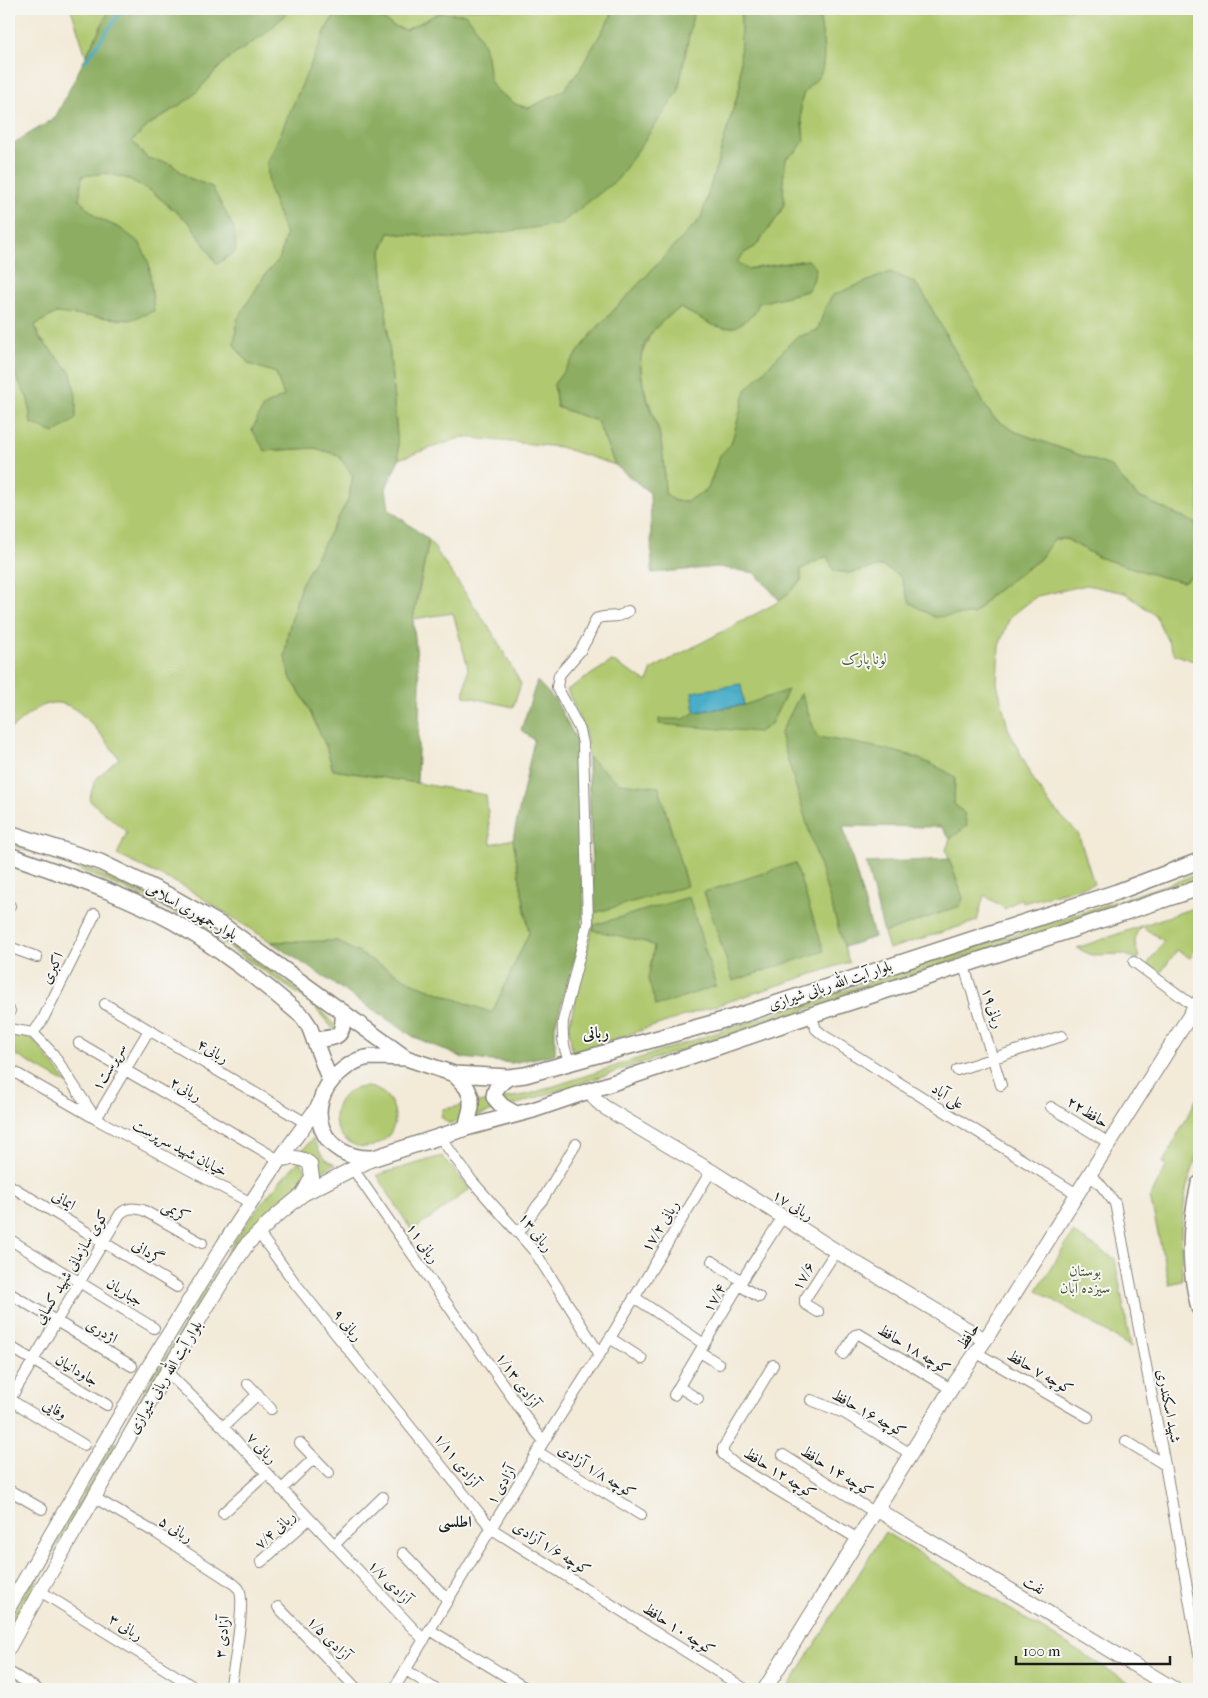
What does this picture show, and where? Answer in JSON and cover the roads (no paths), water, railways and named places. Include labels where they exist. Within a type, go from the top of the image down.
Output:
[{"type":"main road","name":"بلوار جمهوری اسلامی","points":[[9,833],[100,862],[170,896],[226,927],[406,1058]]},
{"type":"main road","name":"بلوار جمهوری اسلامی","points":[[9,855],[106,890],[174,922],[224,955],[299,1014],[309,1026],[330,1081]]},
{"type":"main road","name":"بلوار آیت الله ربانی شیرازی","points":[[454,1074],[525,1076],[738,1016],[1117,892],[1199,861]]},
{"type":"main road","name":"بلوار آیت الله ربانی شیرازی","points":[[466,1128],[590,1091],[1199,888]]},
{"type":"main road","name":"حافظ","points":[[765,1689],[951,1389],[977,1353],[1197,1004]]},
{"type":"main road","points":[[314,1040],[331,1038],[339,1034],[342,1029],[342,1012]]},
{"type":"main road","points":[[378,1057],[406,1058],[454,1074],[467,1088],[471,1098],[471,1108],[466,1128],[374,1158],[363,1158],[342,1152],[326,1137],[321,1127],[319,1105],[323,1092],[330,1081],[349,1065],[362,1059],[378,1057]]},
{"type":"main road","points":[[509,1077],[497,1086],[494,1090],[494,1097],[502,1106],[516,1114]]},
{"type":"main road","name":"ربانی ۱۷","points":[[590,1091],[604,1107],[711,1171],[782,1218],[985,1340]]},
{"type":"main road","name":"بلوار آیت الله ربانی شیرازی","points":[[9,1607],[113,1427],[224,1244],[279,1160],[319,1105]]},
{"type":"main road","points":[[279,1160],[292,1157],[306,1160],[310,1164],[312,1177],[303,1194]]},
{"type":"main road","name":"بلوار آیت الله ربانی شیرازی","points":[[9,1647],[167,1372],[224,1277],[248,1243],[258,1232],[303,1194],[374,1158]]},
{"type":"main road","points":[[1199,1184],[1193,1209],[1190,1247],[1199,1308]]},
{"type":"main road","points":[[113,1427],[129,1437]]},
{"type":"main road","name":"نفت","points":[[875,1511],[1174,1689]]},
{"type":"street","points":[[571,1063],[562,1037],[563,1021],[588,922],[584,754],[580,730],[557,687],[559,675],[580,651],[596,619],[601,617],[618,617],[628,611]]},
{"type":"street","name":"اکبری","points":[[33,1033],[42,1021],[95,914]]},
{"type":"street","points":[[9,947],[37,957]]},
{"type":"street","points":[[1134,962],[1197,1004]]},
{"type":"street","name":"ربانی۱۹","points":[[964,966],[1001,1085]]},
{"type":"street","name":"ربانی۴","points":[[105,1004],[306,1123]]},
{"type":"street","name":"علی آباد","points":[[811,1016],[816,1029],[823,1035],[1077,1194]]},
{"type":"street","points":[[9,1029],[33,1033]]},
{"type":"street","name":"سرپرست۱","points":[[96,1119],[149,1030]]},
{"type":"street","name":"خیابان شهید سرپرست","points":[[33,1033],[53,1054],[96,1119]]},
{"type":"street","points":[[957,1070],[1062,1036]]},
{"type":"street","name":"ربانی۲","points":[[79,1043],[279,1160]]},
{"type":"street","name":"خیابان شهید سرپرست","points":[[9,1069],[96,1119],[251,1203]]},
{"type":"street","name":"حافظ۲۲","points":[[1050,1107],[1109,1143]]},
{"type":"street","name":"ربانی ۱۳","points":[[440,1136],[472,1181],[535,1252],[599,1354]]},
{"type":"street","points":[[519,1233],[536,1206],[543,1199],[576,1144]]},
{"type":"street","name":"ربانی ۱۱","points":[[353,1169],[468,1335]]},
{"type":"street","name":"ربانی ۱۷/۲","points":[[634,1296],[711,1171]]},
{"type":"street","name":"شهید اسکندری","points":[[1089,1175],[1099,1183],[1115,1202],[1199,1654]]},
{"type":"street","name":"ایمانی","points":[[9,1185],[104,1242]]},
{"type":"street","name":"کوی سازمانی شهید کسایی","points":[[9,1399],[120,1214],[125,1209],[134,1208]]},
{"type":"street","name":"کریمی","points":[[134,1208],[143,1210],[202,1243]]},
{"type":"street","name":"۱۷/۴","points":[[698,1399],[676,1391],[740,1283],[782,1218]]},
{"type":"street","name":"ربانی ۹","points":[[258,1232],[295,1283],[418,1434]]},
{"type":"street","name":"جباریان","points":[[9,1239],[154,1328]]},
{"type":"street","name":"گردانی","points":[[104,1242],[177,1287]]},
{"type":"street","name":"۱۷/۶","points":[[818,1312],[805,1304],[805,1299],[836,1251]]},
{"type":"street","points":[[712,1261],[759,1297]]},
{"type":"street","name":"اژدری","points":[[9,1292],[132,1366]]},
{"type":"street","points":[[634,1296],[702,1348],[719,1364]]},
{"type":"street","name":"آزادی ۱","points":[[394,1689],[634,1296]]},
{"type":"street","name":"کوچه ۱۸ حافظ","points":[[844,1354],[855,1335],[859,1334],[951,1389]]},
{"type":"street","name":"آزادی ۱/۱۳","points":[[468,1335],[544,1441]]},
{"type":"street","points":[[610,1338],[642,1359]]},
{"type":"street","name":"جاودانیان","points":[[9,1346],[106,1405]]},
{"type":"street","name":"کوچه ۷ حافظ","points":[[977,1353],[1088,1417]]},
{"type":"street","name":"کوچه ۱۲ حافظ","points":[[773,1365],[723,1448],[723,1454],[736,1465],[858,1539]]},
{"type":"street","name":"ربانی ۷","points":[[167,1372],[223,1427],[334,1545]]},
{"type":"street","points":[[248,1384],[271,1409]]},
{"type":"street","points":[[223,1427],[258,1394]]},
{"type":"street","name":"وفایی","points":[[9,1399],[84,1445]]},
{"type":"street","name":"کوچه ۱۶ حافظ","points":[[811,1400],[844,1413],[911,1454]]},
{"type":"street","name":"آزادی ۱/۱۱","points":[[418,1434],[492,1529]]},
{"type":"street","points":[[1126,1441],[1165,1464]]},
{"type":"street","points":[[300,1443],[328,1472]]},
{"type":"street","name":"کوچه ۱/۸ آزادی","points":[[538,1452],[640,1516]]},
{"type":"street","name":"کوچه ۱۴ حافظ","points":[[783,1455],[875,1511]]},
{"type":"street","points":[[281,1490],[314,1458]]},
{"type":"street","points":[[223,1513],[266,1474]]},
{"type":"street","points":[[9,1490],[42,1509]]},
{"type":"street","points":[[334,1545],[383,1497]]},
{"type":"street","name":"ربانی ۵","points":[[95,1498],[156,1533],[238,1588]]},
{"type":"street","name":"ربانی ۷/۴","points":[[261,1562],[309,1519]]},
{"type":"street","name":"کوچه ۱/۶ آزادی","points":[[492,1529],[596,1593]]},
{"type":"street","name":"آزادی ۱/۷","points":[[334,1545],[424,1640]]},
{"type":"street","points":[[403,1553],[448,1600]]},
{"type":"street","name":"۳ آزادی","points":[[230,1689],[236,1659],[240,1616],[240,1594],[238,1588]]},
{"type":"street","name":"ربانی ۳","points":[[40,1591],[197,1689]]},
{"type":"street","name":"کوچه ۱۰ حافظ","points":[[596,1593],[745,1689]]},
{"type":"street","name":"آزادی ۱/۵","points":[[278,1607],[357,1689]]},
{"type":"street","points":[[430,1630],[524,1687]]},
{"type":"street","points":[[406,1670],[435,1689]]},
{"type":"street","points":[[9,1672],[37,1689]]},
{"type":"water","points":[[741,684],[744,705],[695,712],[692,692]]},
{"type":"waterway","points":[[85,62],[123,9]]},
{"type":"district","name":"ربانی","points":[[596,1032]]},
{"type":"district","name":"اطلسی","points":[[455,1521]]},
{"type":"park label","name":"لونا پارک","points":[[864,659]]},
{"type":"park label","name":"بوستان سیزده آبان","points":[[1085,1280]]}]
